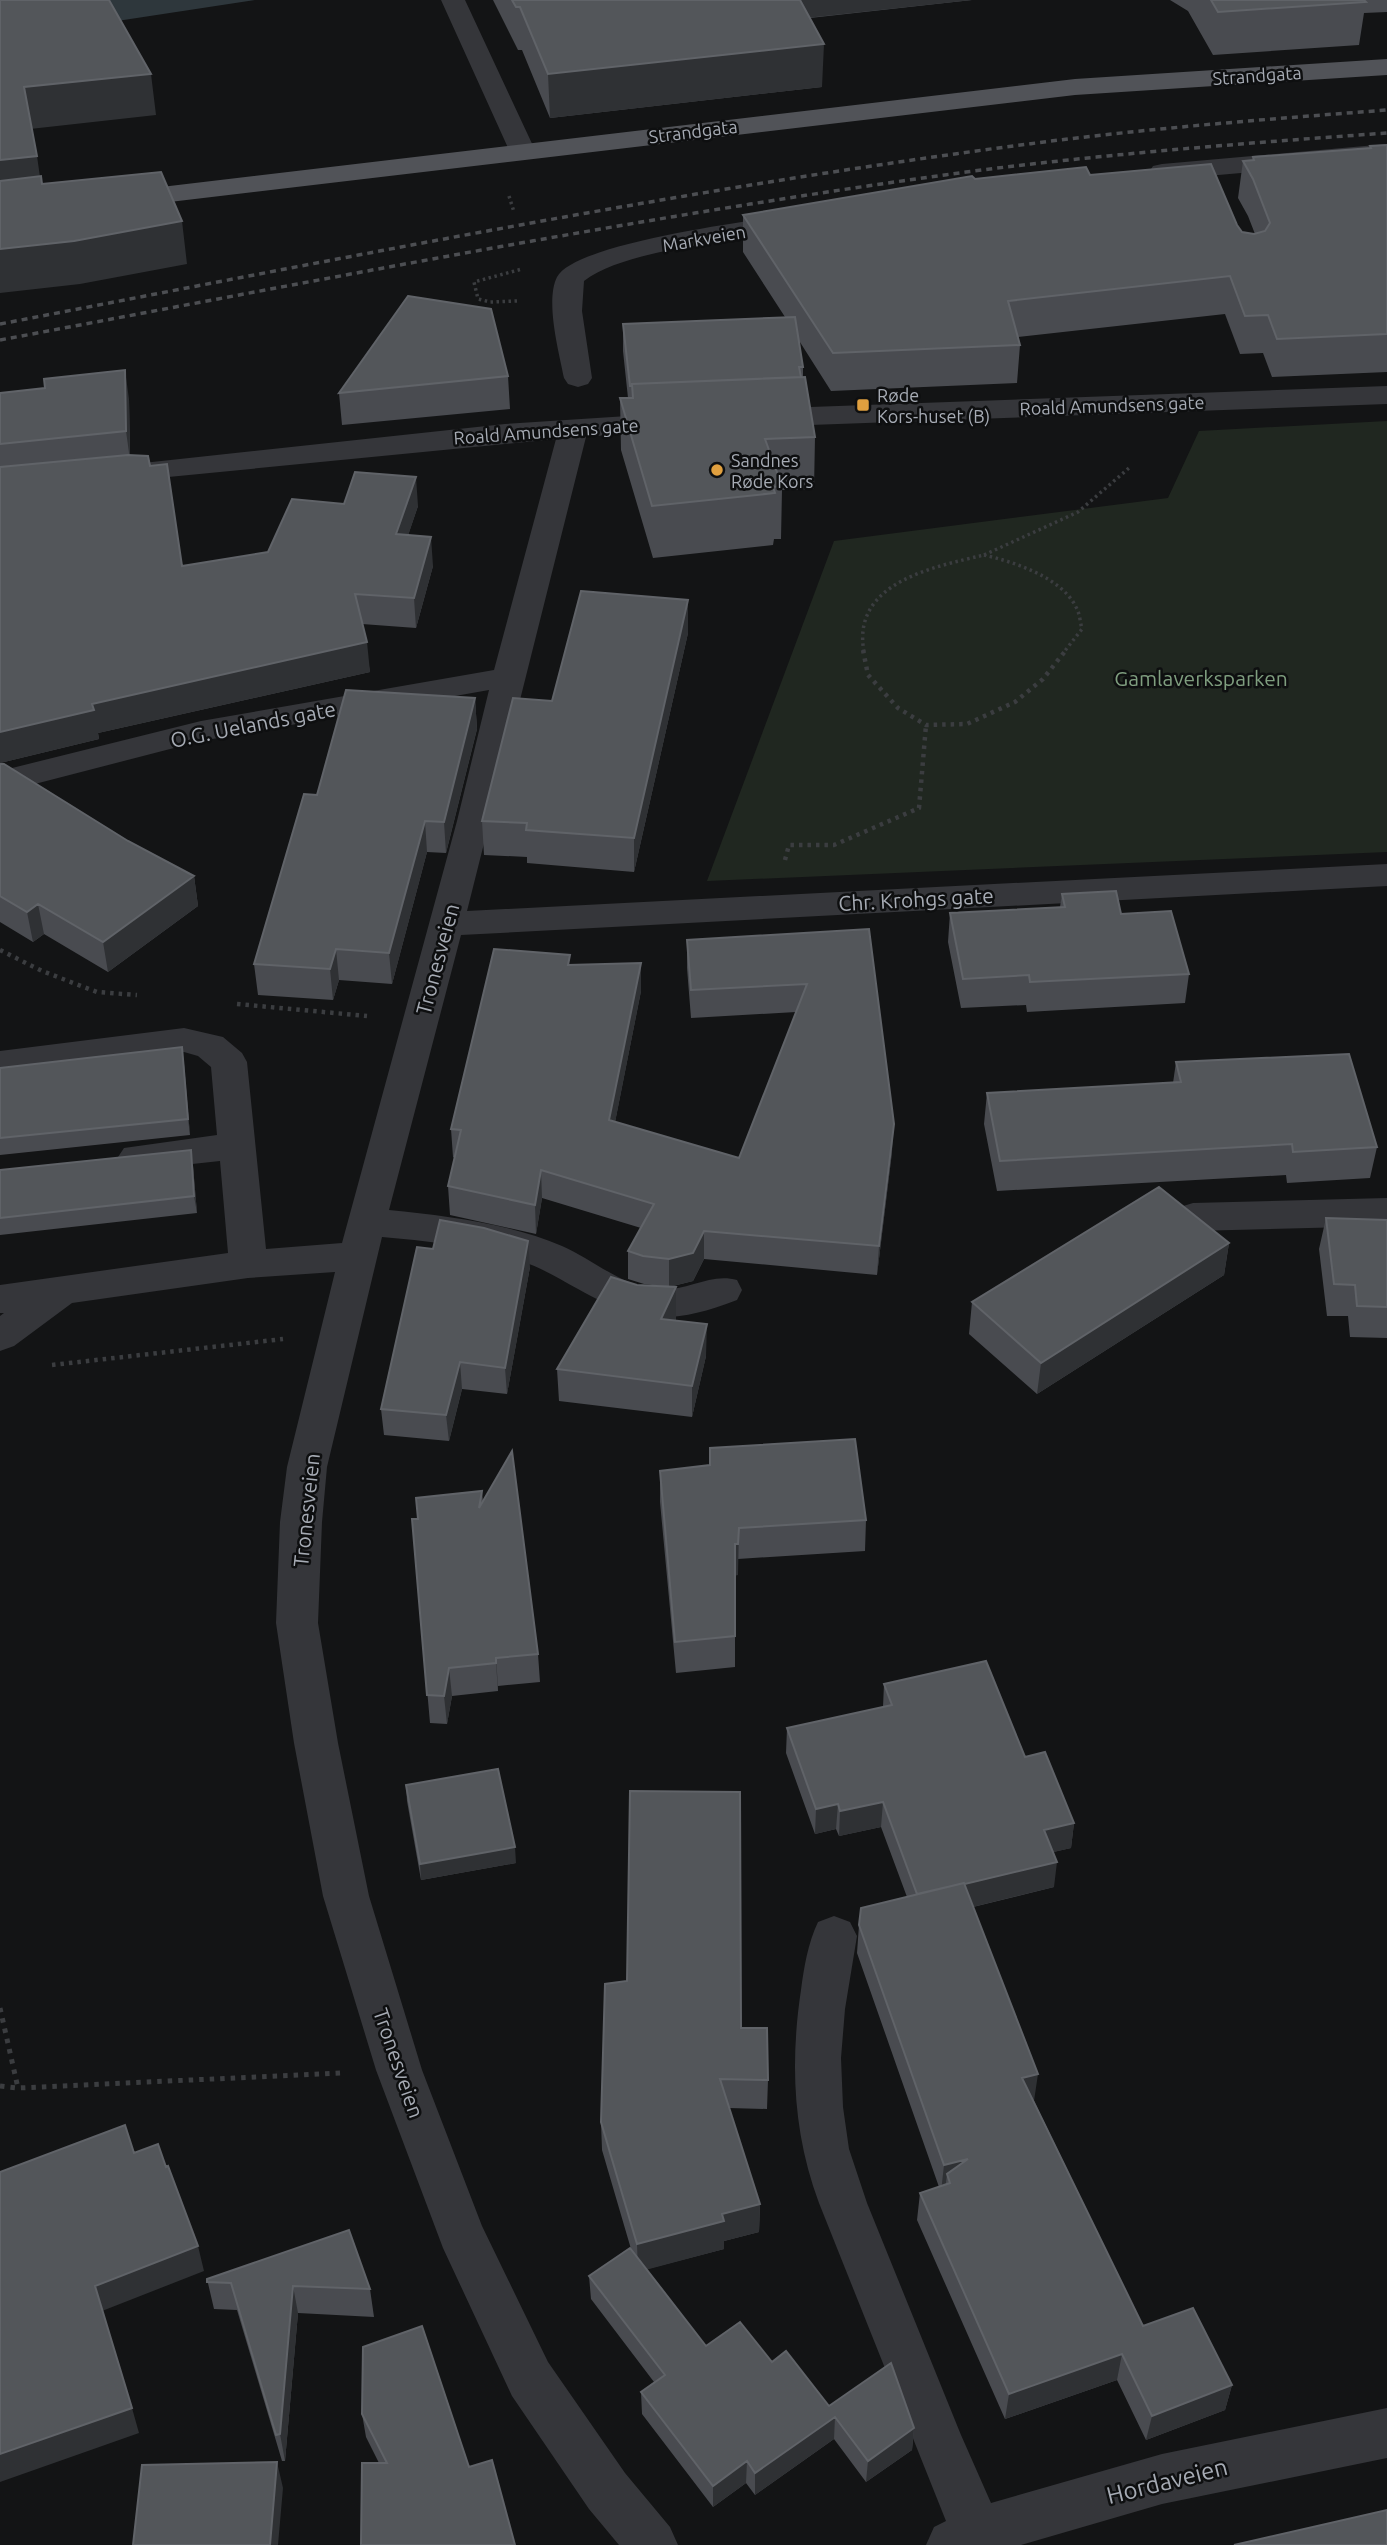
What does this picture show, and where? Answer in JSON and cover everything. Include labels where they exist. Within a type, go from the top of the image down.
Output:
[{"type":"main road","name":"Strandgata","points":[[96,202],[1075,87],[1387,67]]},
{"type":"street","points":[[453,0],[522,150]]},
{"type":"street","points":[[1138,175],[1211,178],[1387,152]]},
{"type":"street","name":"Markveien","points":[[568,288],[580,268],[606,258],[822,218]]},
{"type":"street","points":[[568,288],[578,378]]},
{"type":"street","name":"Roald Amundsens gate","points":[[96,475],[573,428],[714,420],[1387,395]]},
{"type":"street","name":"Tronesveien","points":[[573,428],[556,502],[508,677],[474,821],[363,1239],[307,1467],[300,1522],[297,1623],[316,1743],[346,1896],[399,2070],[460,2232],[530,2379],[607,2491],[652,2545]]},
{"type":"street","name":"O.G. Uelands gate","points":[[0,782],[201,732],[508,677]]},
{"type":"street","name":"Chr. Krohgs gate","points":[[446,923],[1387,875]]},
{"type":"street","points":[[0,1064],[184,1040],[210,1046],[229,1062],[248,1264]]},
{"type":"street","points":[[97,1161],[236,1146]]},
{"type":"street","points":[[1194,1217],[1387,1212]]},
{"type":"street","points":[[0,1299],[248,1264],[363,1239],[413,1225],[496,1240],[536,1252],[638,1300],[657,1304],[691,1301],[723,1290]]},
{"type":"street","points":[[0,1336],[60,1292]]},
{"type":"street","points":[[834,1936],[822,1989],[818,2077],[822,2133],[835,2180],[934,2436],[965,2538]]},
{"type":"street","name":"Hordaveien","points":[[965,2538],[1162,2479],[1387,2433]]},
{"type":"path","points":[[529,268],[474,282],[478,299],[490,302],[568,288]]},
{"type":"path","points":[[984,555],[1009,560],[1051,584],[1076,605],[1082,629],[1043,679],[1015,702],[967,724],[926,725],[898,708],[868,675],[861,636],[874,602],[901,579],[984,555],[1078,512],[1129,468]]},
{"type":"path","points":[[773,907],[789,845],[834,845],[919,808],[926,725]]},
{"type":"path","points":[[41,1366],[340,1333]]},
{"type":"path","points":[[0,2008],[18,2088]]},
{"type":"path","points":[[0,2086],[18,2088],[399,2070]]},
{"type":"green space","name":"Gamlaverksparken","points":[[1387,421],[1387,852],[707,881],[834,541],[1168,498],[1199,431]]},
{"type":"shaded area","points":[[0,0],[255,0],[104,23]]},
{"type":"building","points":[[0,0],[109,0],[151,74],[24,87],[37,156],[0,160]]},
{"type":"building","points":[[512,0],[800,0],[824,44],[548,74],[520,7],[516,7]]},
{"type":"building","points":[[1211,0],[1364,0],[1366,2],[1218,12]]},
{"type":"building","points":[[1387,145],[1387,334],[1277,339],[1268,315],[1245,316],[1230,276],[1008,301],[1020,345],[833,353],[743,215],[972,176],[975,179],[1086,167],[1090,175],[1211,164],[1237,225],[1242,232],[1254,234],[1265,231],[1270,223],[1243,161],[1254,160],[1253,157]]},
{"type":"building","points":[[161,172],[182,221],[74,241],[0,249],[0,181],[41,176],[42,184]]},
{"type":"building","points":[[408,296],[491,309],[508,376],[339,393]]},
{"type":"building","points":[[795,317],[803,367],[799,367],[801,377],[630,386],[623,324]]},
{"type":"building","points":[[125,370],[126,431],[0,444],[0,393],[45,388],[44,379]]},
{"type":"building","points":[[805,377],[815,437],[765,439],[782,486],[773,487],[775,493],[652,506],[620,398],[633,398],[632,384]]},
{"type":"building","points":[[128,455],[148,456],[150,466],[167,464],[182,566],[268,552],[292,499],[344,504],[355,472],[416,477],[396,534],[431,537],[414,598],[355,594],[367,642],[92,704],[94,710],[0,732],[0,467]]},
{"type":"building","points":[[581,591],[688,600],[634,838],[526,830],[527,823],[482,821],[513,698],[552,701]]},
{"type":"building","points":[[346,690],[475,698],[444,822],[425,821],[389,953],[336,949],[330,969],[254,964],[304,794],[317,795]]},
{"type":"building","points":[[0,764],[128,841],[194,876],[103,942],[38,904],[27,912],[0,896]]},
{"type":"building","points":[[1116,891],[1121,914],[1171,911],[1189,974],[1030,982],[1029,975],[963,979],[950,913],[1065,907],[1062,894]]},
{"type":"building","points":[[869,929],[894,1124],[879,1246],[704,1231],[693,1253],[669,1259],[643,1256],[628,1251],[654,1204],[541,1170],[535,1205],[448,1186],[461,1130],[451,1129],[494,949],[570,955],[568,965],[641,963],[609,1120],[739,1158],[807,984],[691,990],[687,940]]},
{"type":"building","points":[[182,1047],[188,1119],[0,1138],[0,1068]]},
{"type":"building","points":[[1349,1054],[1377,1147],[1293,1152],[1292,1144],[1000,1161],[987,1093],[1181,1082],[1176,1062]]},
{"type":"building","points":[[191,1150],[194,1196],[0,1218],[0,1170]]},
{"type":"building","points":[[1159,1187],[1229,1243],[1041,1363],[972,1302]]},
{"type":"building","points":[[1326,1218],[1387,1220],[1387,1307],[1357,1306],[1355,1285],[1334,1284]]},
{"type":"building","points":[[440,1220],[484,1228],[528,1241],[505,1368],[460,1362],[446,1415],[381,1409],[417,1247],[433,1249]]},
{"type":"building","points":[[611,1277],[637,1285],[676,1287],[661,1319],[707,1324],[692,1386],[557,1369]]},
{"type":"building","points":[[855,1439],[866,1520],[739,1528],[738,1544],[735,1544],[735,1636],[675,1642],[660,1471],[710,1465],[710,1448]]},
{"type":"building","points":[[512,1451],[538,1654],[496,1658],[496,1663],[449,1668],[444,1696],[427,1695],[412,1519],[418,1519],[416,1498],[482,1491],[479,1508]]},
{"type":"building","points":[[986,1661],[1025,1757],[1045,1752],[1074,1823],[1044,1830],[1057,1862],[917,1894],[883,1802],[840,1811],[838,1804],[816,1809],[787,1728],[892,1705],[884,1684]]},
{"type":"building","points":[[498,1769],[515,1847],[420,1864],[406,1785]]},
{"type":"building","points":[[630,1791],[740,1792],[741,2028],[767,2028],[768,2080],[720,2079],[760,2204],[722,2214],[724,2221],[637,2244],[601,2122],[605,1984],[627,1981]]},
{"type":"building","points":[[964,1883],[1038,2074],[1022,2078],[1143,2326],[1193,2308],[1232,2385],[1152,2416],[1122,2354],[1009,2394],[920,2193],[950,2183],[947,2174],[968,2159],[944,2165],[859,1925],[861,1908]]},
{"type":"building","points":[[125,2125],[134,2153],[158,2144],[198,2246],[95,2286],[132,2408],[0,2454],[0,2172]]},
{"type":"building","points":[[349,2230],[370,2289],[293,2286],[280,2434],[276,2435],[231,2283],[207,2282],[207,2279]]},
{"type":"building","points":[[630,2248],[706,2346],[740,2322],[772,2362],[786,2351],[829,2406],[891,2363],[914,2428],[868,2461],[835,2417],[755,2473],[747,2461],[713,2486],[641,2392],[665,2375],[589,2276]]},
{"type":"building","points":[[422,2326],[469,2467],[492,2460],[515,2545],[361,2545],[362,2463],[387,2463],[362,2414],[363,2347]]},
{"type":"building","points":[[277,2462],[270,2545],[133,2545],[142,2465]]},
{"type":"building","points":[[1387,2510],[1387,2545],[1234,2545]]},
{"type":"railway","points":[[0,324],[516,226],[776,181],[1080,138],[1387,110]]},
{"type":"railway","points":[[0,340],[482,250],[845,189],[1071,160],[1387,133]]},
{"type":"place","name":"Røde Kors-huset (B)","points":[[863,405]]},
{"type":"place","name":"Sandnes Røde Kors","points":[[717,470]]}]
